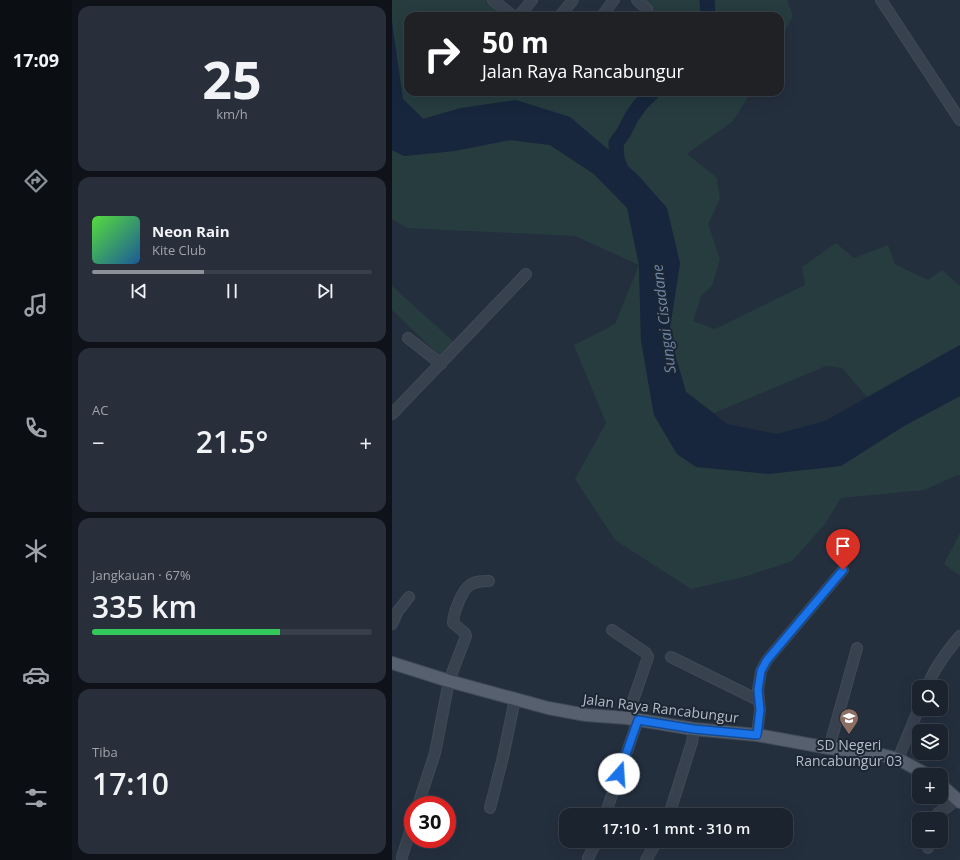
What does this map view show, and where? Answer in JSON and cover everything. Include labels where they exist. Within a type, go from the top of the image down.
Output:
[{"type":"main road","name":"Jalan Raya Rancabungur","points":[[392,663],[449,681],[548,708],[586,715],[632,719],[694,729],[757,735],[829,748],[874,753],[898,760],[914,768]]},
{"type":"main road","points":[[948,791],[958,800]]},
{"type":"street","points":[[493,0],[508,12]]},
{"type":"street","points":[[522,12],[532,0]]},
{"type":"street","points":[[563,12],[573,0]]},
{"type":"street","points":[[605,12],[614,0]]},
{"type":"street","points":[[637,0],[647,9],[647,12]]},
{"type":"street","points":[[881,0],[960,120]]},
{"type":"street","points":[[392,414],[526,274]]},
{"type":"street","points":[[408,338],[441,364]]},
{"type":"street","points":[[757,735],[760,710],[758,700],[761,671],[767,660],[843,570]]},
{"type":"street","points":[[421,796],[435,753],[449,681],[466,636],[465,633],[454,623],[456,611],[467,587],[476,582],[489,581]]},
{"type":"street","points":[[392,624],[398,611],[409,597]]},
{"type":"street","points":[[607,808],[648,657],[646,653],[612,630]]},
{"type":"street","points":[[931,680],[938,666],[960,636]]},
{"type":"street","points":[[829,748],[857,648]]},
{"type":"street","points":[[672,657],[758,700]]},
{"type":"street","points":[[490,808],[503,757],[515,699]]},
{"type":"street","points":[[898,760],[916,716]]},
{"type":"street","points":[[671,808],[692,742],[694,729]]},
{"type":"street","points":[[939,812],[958,800]]},
{"type":"street","points":[[402,857],[405,848]]},
{"type":"street","points":[[588,858],[593,848]]},
{"type":"street","points":[[646,860],[653,848]]},
{"type":"green space","points":[[392,0],[486,0],[501,12],[404,12],[404,96],[749,96],[733,121],[687,154],[717,178],[720,199],[708,224],[720,259],[712,286],[701,296],[693,321],[715,329],[805,285],[802,267],[836,243],[854,258],[888,245],[895,264],[928,280],[942,270],[960,286],[960,345],[867,397],[842,368],[826,366],[714,413],[686,392],[669,334],[680,263],[637,174],[461,108],[424,119],[403,99],[392,22]]},
{"type":"green space","points":[[647,0],[787,0],[793,16],[784,33],[784,12],[650,12]]},
{"type":"green space","points":[[510,140],[550,145],[594,174],[628,208],[639,265],[575,236],[407,228],[392,219],[392,150],[404,156],[454,151]]},
{"type":"green space","points":[[639,265],[641,341],[654,415],[677,454],[904,426],[960,396],[960,476],[958,475],[924,490],[841,498],[825,524],[792,561],[744,577],[691,589],[615,540],[575,479],[606,423],[574,345],[615,324]]},
{"type":"green space","points":[[392,286],[455,343],[441,357],[392,310]]},
{"type":"green space","points":[[960,533],[960,576],[944,564]]},
{"type":"water","name":"Sungai Cisadane","points":[[392,22],[403,99],[423,119],[461,108],[516,100],[570,117],[637,174],[667,208],[680,263],[669,334],[686,392],[727,424],[777,434],[825,421],[960,345],[960,396],[904,426],[841,466],[769,474],[696,467],[677,454],[654,415],[641,340],[639,265],[627,208],[594,174],[550,145],[510,140],[454,151],[404,156],[392,150]]},
{"type":"waterway","points":[[707,0],[708,12]]},
{"type":"waterway","points":[[624,176],[617,159],[616,143],[640,105],[649,96]]},
{"type":"place","name":"SD Negeri Rancabungur 03","points":[[849,735]]},
{"type":"route","points":[[619,774],[638,720],[694,729],[757,735],[760,710],[758,690],[761,671],[767,660],[843,570]]}]
